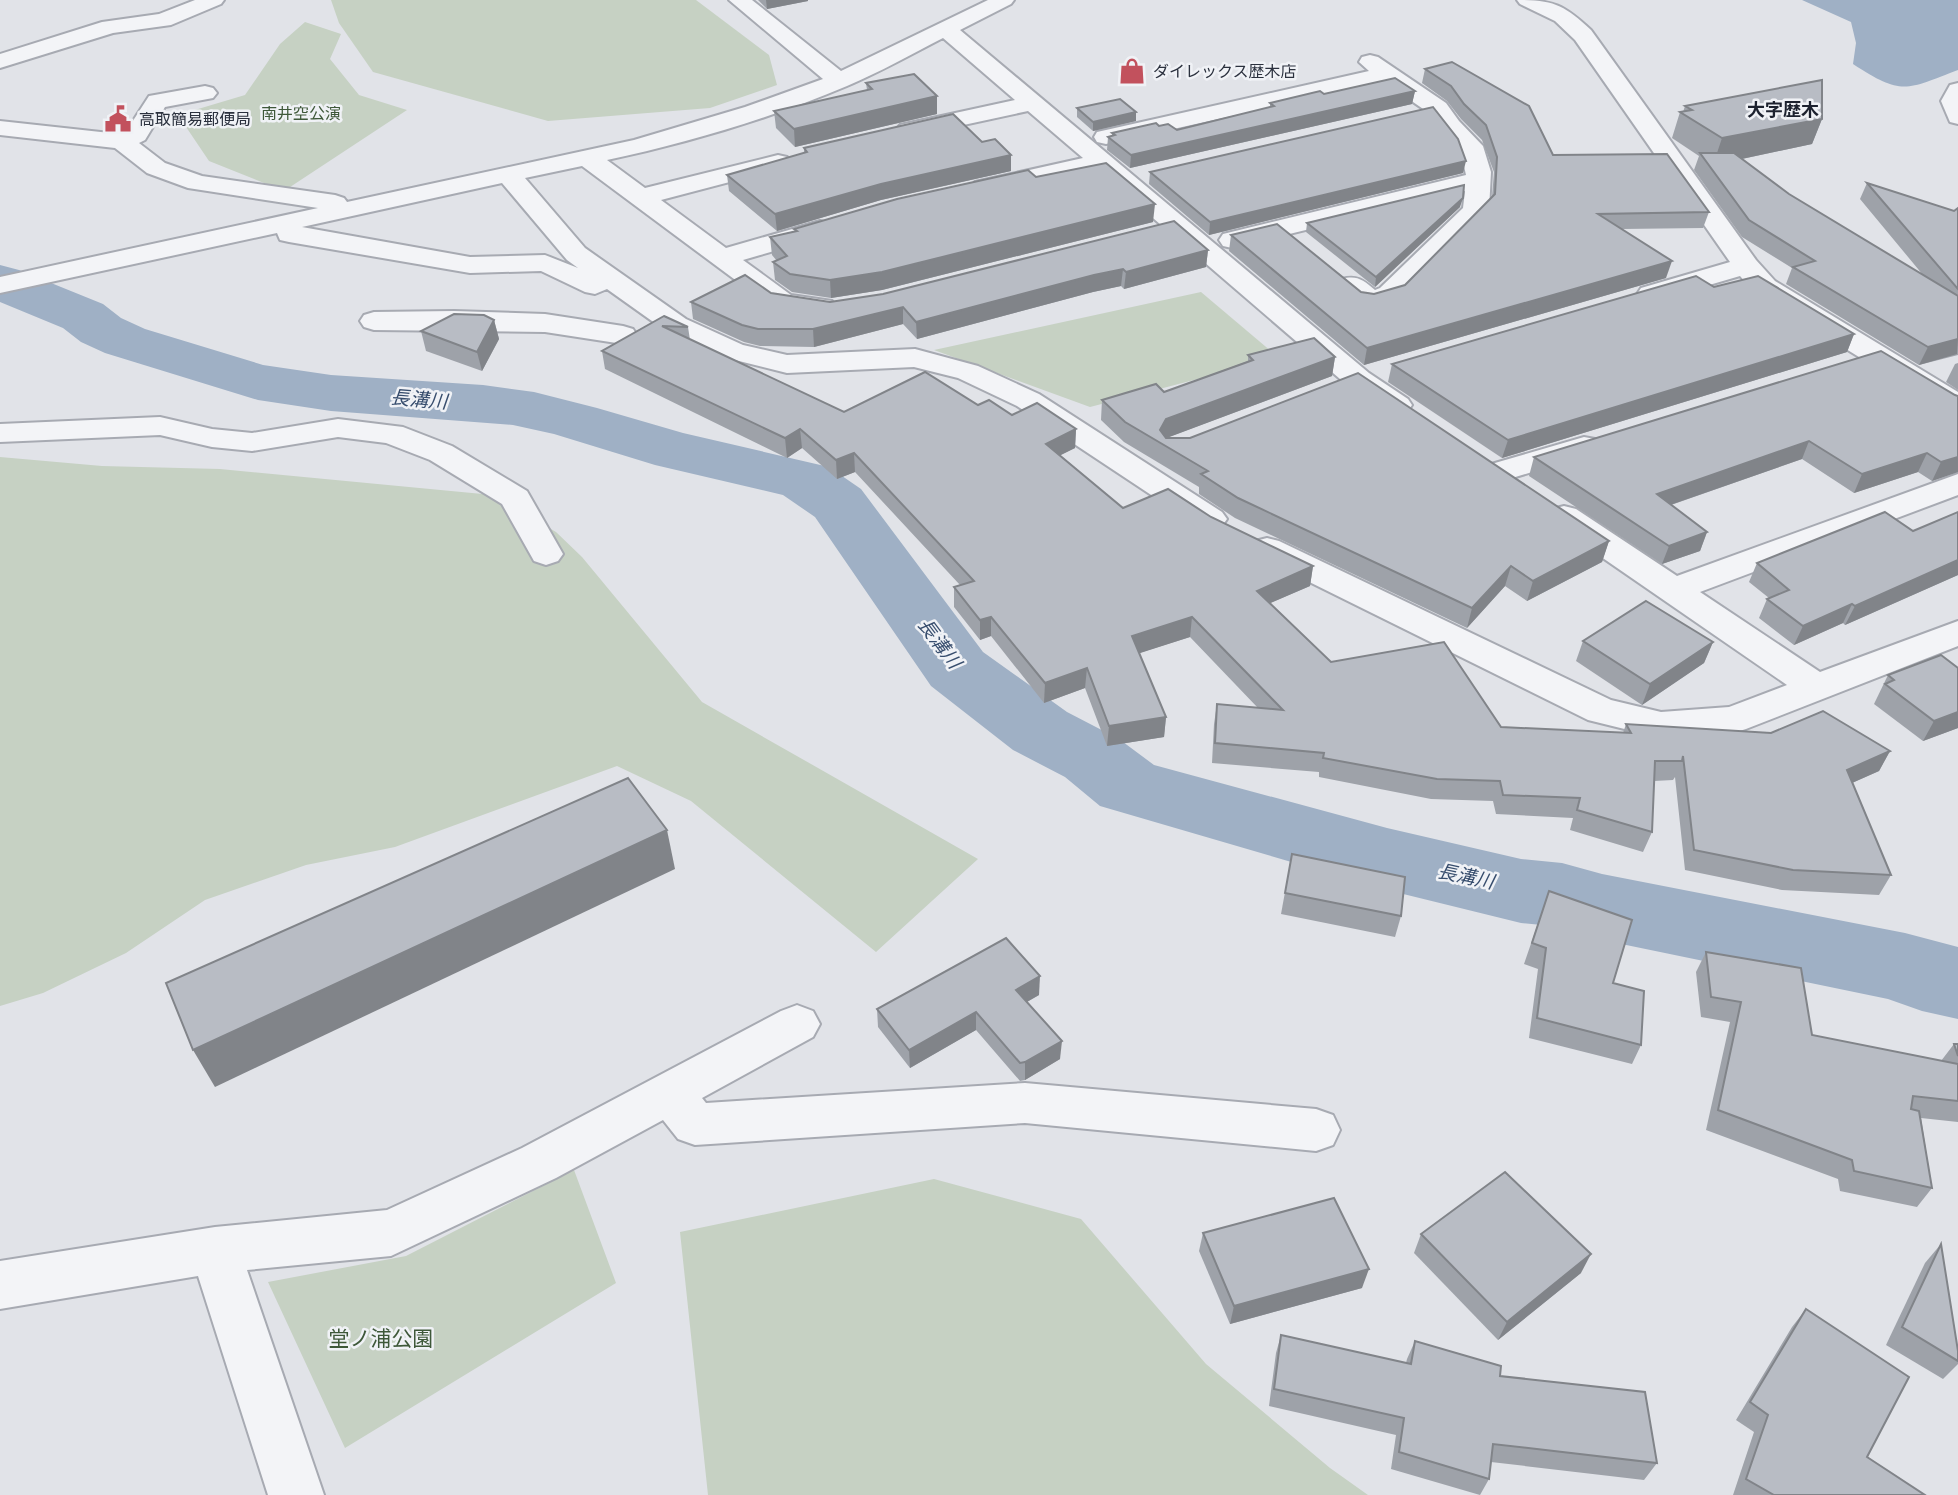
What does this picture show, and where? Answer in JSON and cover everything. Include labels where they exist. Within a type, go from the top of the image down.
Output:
[{"type":"street","points":[[0,61],[110,27],[163,20],[214,0]]},
{"type":"street","points":[[739,0],[839,81]]},
{"type":"street","points":[[0,285],[685,134],[839,81],[956,18],[1004,0]]},
{"type":"street","points":[[1527,0],[1563,16],[1583,35],[1746,266],[1765,287],[1958,405]]},
{"type":"street","points":[[956,18],[1032,103],[1203,247],[1345,384],[1423,422]]},
{"type":"street","points":[[1080,143],[1379,68],[1438,108],[1450,126],[1471,146],[1478,180],[1476,210],[1390,294],[1370,300],[1329,268]]},
{"type":"street","points":[[1957,119],[1953,101],[1958,90]]},
{"type":"street","points":[[122,142],[136,135],[157,101],[205,93]]},
{"type":"street","points":[[883,135],[1032,103]]},
{"type":"street","points":[[1412,114],[1438,108]]},
{"type":"street","points":[[0,128],[122,142],[156,168],[197,183],[358,207]]},
{"type":"street","points":[[0,154],[51,134]]},
{"type":"street","points":[[641,197],[802,156]]},
{"type":"street","points":[[586,157],[783,302],[831,309],[844,307]]},
{"type":"street","points":[[957,193],[1101,161]]},
{"type":"street","points":[[508,174],[576,254],[676,324]]},
{"type":"street","points":[[1124,180],[1150,174]]},
{"type":"street","points":[[1203,247],[1289,236],[1478,180]]},
{"type":"street","points":[[723,257],[839,223]]},
{"type":"street","points":[[1151,233],[1178,226]]},
{"type":"street","points":[[289,234],[470,265],[545,263],[733,351],[787,364],[915,358],[968,372],[1028,400],[1222,527],[1601,711],[1661,725],[1733,720],[1958,633]]},
{"type":"street","points":[[454,320],[502,293],[545,263]]},
{"type":"street","points":[[1626,301],[1746,266]]},
{"type":"street","points":[[374,321],[545,323],[623,335]]},
{"type":"street","points":[[1836,368],[1875,356]]},
{"type":"street","points":[[1345,384],[1398,367]]},
{"type":"street","points":[[1914,379],[1947,369]]},
{"type":"street","points":[[0,433],[160,426],[212,438],[251,442],[338,428],[392,434],[442,453],[514,498],[546,554]]},
{"type":"street","points":[[1613,438],[1488,465],[1817,688]]},
{"type":"street","points":[[1673,590],[1958,484]]},
{"type":"street","points":[[0,1285],[215,1250],[391,1233],[539,1163],[797,1024]]},
{"type":"street","points":[[669,1093],[695,1124],[1025,1103],[1315,1130]]},
{"type":"street","points":[[215,1250],[296,1495]]},
{"type":"green space","points":[[331,0],[696,0],[769,55],[777,85],[710,108],[548,121],[373,72],[339,23]]},
{"type":"green space","name":"南井空公演","points":[[305,22],[341,34],[330,59],[359,95],[407,110],[284,191],[209,161],[178,115],[245,95],[280,44]]},
{"type":"green space","points":[[1201,292],[1279,358],[1090,407],[934,350]]},
{"type":"green space","points":[[0,457],[102,466],[220,469],[493,495],[556,532],[582,557],[702,702],[978,859],[876,952],[691,801],[617,766],[395,847],[306,865],[205,900],[126,953],[43,993],[0,1006]]},
{"type":"green space","name":"堂ノ浦公園","points":[[574,1170],[616,1283],[345,1448],[268,1282],[406,1256]]},
{"type":"green space","points":[[934,1179],[1081,1219],[1206,1364],[1330,1468],[1368,1495],[708,1495],[680,1232]]},
{"type":"water","points":[[1802,0],[1958,0],[1958,70],[1915,85],[1894,85],[1883,81],[1853,64],[1856,43],[1851,22]]},
{"type":"building","points":[[1452,62],[1529,106],[1553,155],[1667,154],[1709,212],[1598,214],[1672,261],[1367,348],[1231,235],[1277,224],[1361,292],[1374,294],[1405,285],[1495,194],[1497,157],[1486,125],[1464,104],[1451,86],[1425,69]]},
{"type":"building","points":[[914,74],[937,96],[794,129],[774,111],[872,89],[866,83]]},
{"type":"building","points":[[1395,78],[1415,91],[1131,155],[1108,137],[1115,135],[1112,133],[1156,123],[1159,126],[1168,124],[1177,130],[1274,106],[1270,103],[1320,91],[1324,94]]},
{"type":"building","points":[[1822,80],[1822,119],[1722,138],[1680,112],[1692,110],[1685,106]]},
{"type":"building","points":[[1120,99],[1136,112],[1093,122],[1077,108]]},
{"type":"building","points":[[1433,107],[1458,139],[1466,161],[1210,222],[1150,172]]},
{"type":"building","points":[[953,114],[982,142],[995,139],[1011,155],[881,184],[775,214],[727,175],[807,152],[804,148]]},
{"type":"building","points":[[1700,153],[1734,153],[1789,194],[1958,296],[1958,339],[1928,347],[1793,267],[1815,261],[1749,220]]},
{"type":"building","points":[[1106,163],[1155,204],[882,272],[830,280],[790,274],[773,262],[787,256],[770,237],[797,231],[794,229],[897,199],[1028,170],[1036,177]]},
{"type":"building","points":[[1867,183],[1954,211],[1958,208],[1958,289]]},
{"type":"building","points":[[1464,185],[1463,198],[1376,277],[1307,223]]},
{"type":"building","points":[[1174,221],[1208,250],[1126,272],[1123,269],[1094,275],[916,322],[903,307],[813,329],[758,329],[742,325],[691,302],[745,275],[771,293],[830,302],[883,294]]},
{"type":"building","points":[[1696,276],[1714,287],[1758,276],[1854,334],[1508,440],[1392,364]]},
{"type":"building","points":[[454,314],[484,315],[494,320],[477,352],[421,331]]},
{"type":"building","points":[[664,316],[688,327],[662,326],[844,412],[925,372],[978,405],[989,400],[1012,415],[1037,403],[1076,429],[1046,444],[1123,508],[1168,489],[1211,517],[1313,566],[1257,591],[1331,662],[1444,642],[1501,727],[1631,733],[1626,724],[1771,733],[1823,711],[1890,751],[1847,770],[1891,875],[1793,870],[1694,850],[1683,756],[1682,761],[1655,761],[1652,832],[1577,810],[1580,798],[1503,795],[1500,781],[1437,779],[1323,758],[1324,753],[1215,743],[1217,704],[1283,710],[1192,617],[1132,636],[1166,717],[1109,726],[1087,668],[1045,683],[991,617],[980,620],[954,587],[974,581],[854,453],[836,460],[800,429],[785,438],[602,351]]},
{"type":"building","points":[[1314,338],[1335,357],[1166,419],[1160,430],[1166,438],[1190,438],[1358,373],[1609,541],[1533,581],[1511,566],[1472,608],[1238,498],[1201,474],[1208,471],[1125,422],[1102,400],[1156,384],[1164,392],[1253,360],[1248,355]]},
{"type":"building","points":[[1881,351],[1958,396],[1958,457],[1941,462],[1927,453],[1862,474],[1809,441],[1657,494],[1707,532],[1669,546],[1534,457]]},
{"type":"building","points":[[1885,512],[1913,531],[1958,512],[1958,560],[1803,626],[1767,599],[1789,590],[1757,563]]},
{"type":"building","points":[[1646,601],[1713,642],[1650,684],[1583,641]]},
{"type":"building","points":[[1941,655],[1958,668],[1958,712],[1934,721],[1885,684],[1894,680],[1888,675]]},
{"type":"building","points":[[628,778],[667,830],[193,1050],[166,983]]},
{"type":"building","points":[[1292,854],[1405,877],[1401,916],[1285,893]]},
{"type":"building","points":[[1549,891],[1632,920],[1613,983],[1644,991],[1641,1045],[1537,1018],[1546,948],[1532,943]]},
{"type":"building","points":[[1006,938],[1040,976],[1016,990],[1062,1041],[1020,1063],[976,1012],[909,1050],[877,1009]]},
{"type":"building","points":[[1706,952],[1801,968],[1812,1035],[1958,1064],[1958,1101],[1913,1096],[1911,1109],[1919,1111],[1932,1188],[1854,1171],[1852,1160],[1718,1110],[1741,1002],[1711,997]]},
{"type":"building","points":[[1505,1172],[1591,1254],[1507,1322],[1421,1234]]},
{"type":"building","points":[[1334,1198],[1369,1269],[1234,1306],[1203,1233]]},
{"type":"building","points":[[1941,1244],[1958,1351],[1958,1361],[1902,1327]]},
{"type":"building","points":[[1806,1309],[1909,1377],[1867,1457],[1925,1495],[1774,1495],[1746,1479],[1768,1415],[1750,1402]]},
{"type":"building","points":[[1281,1335],[1411,1364],[1415,1341],[1501,1366],[1500,1376],[1645,1392],[1657,1463],[1493,1444],[1489,1479],[1399,1452],[1404,1418],[1274,1389]]},
{"type":"waterway","name":"長溝川","points":[[0,282],[83,316],[101,330],[125,341],[258,382],[300,390],[513,407],[576,421],[677,452],[692,453],[806,481],[838,503],[957,669],[1040,731],[1092,758],[1128,786],[1387,859],[1521,891],[1562,895],[1602,907],[1905,968],[1922,976],[1958,983]]},
{"type":"place","name":"ダイレックス歴木店","points":[[1132,71]]},
{"type":"place","name":"高取簡易郵便局","points":[[118,119]]},
{"type":"district","name":"大字歴木","points":[[1783,109]]}]
